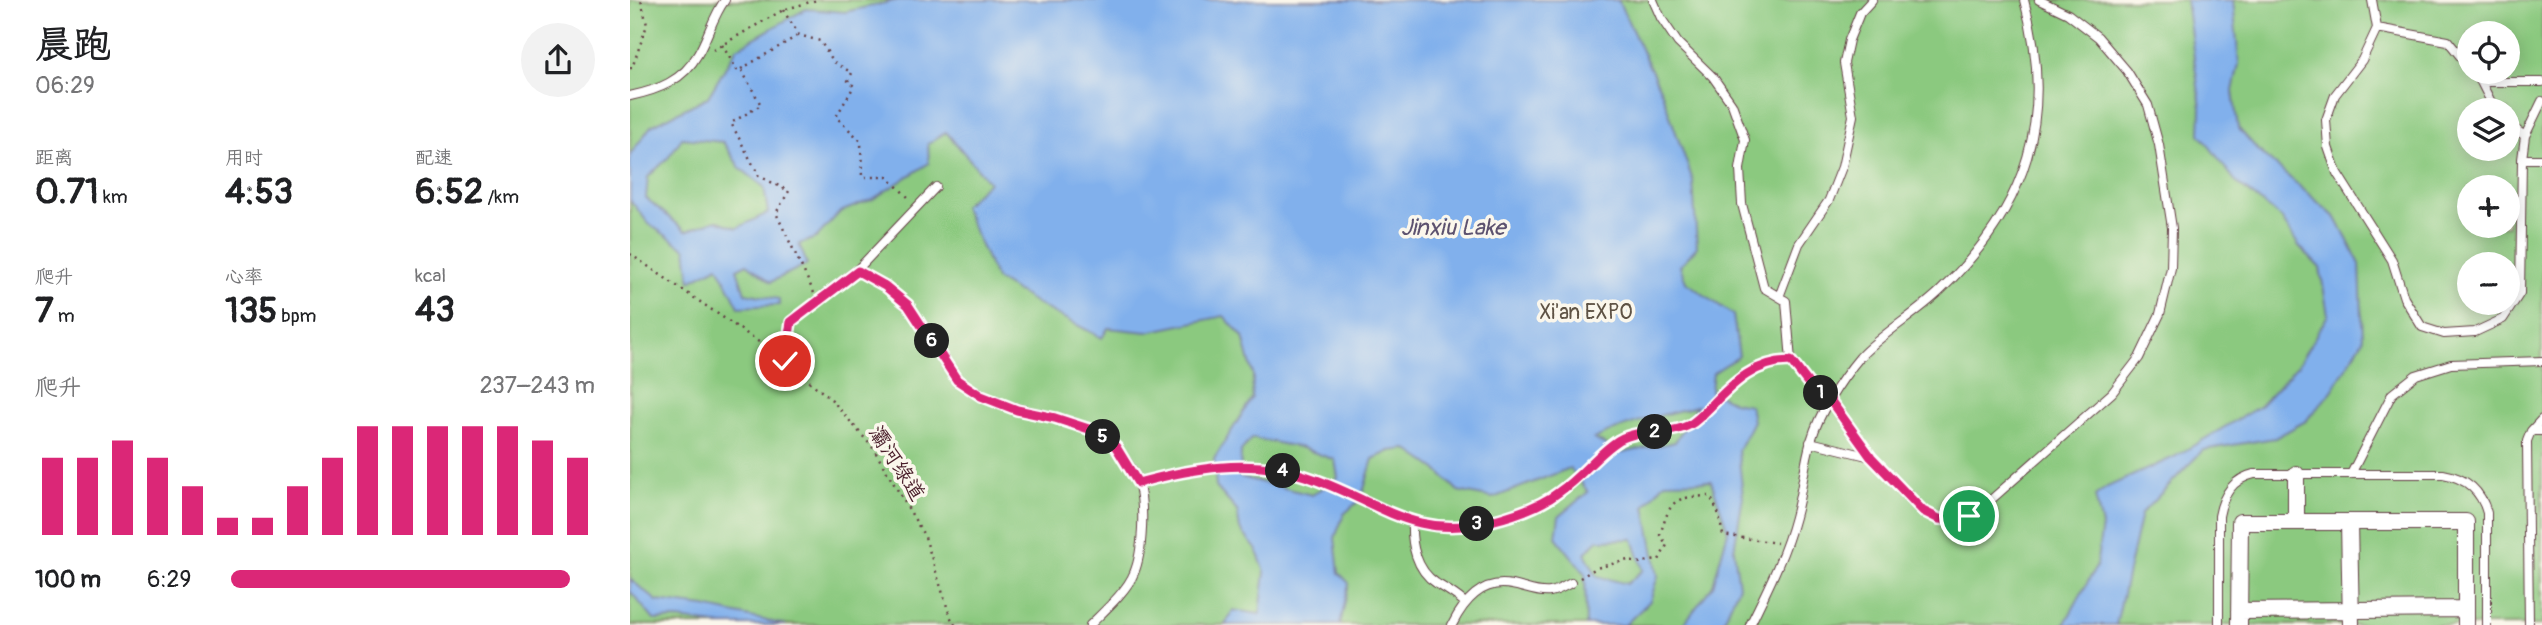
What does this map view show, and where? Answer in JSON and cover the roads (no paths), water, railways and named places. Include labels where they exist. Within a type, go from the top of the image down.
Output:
[{"type":"street","points":[[2296,474],[2296,522]]},
{"type":"street","points":[[2240,522],[2349,522],[2466,522],[2466,617],[2239,618],[2240,522]]},
{"type":"street","points":[[2349,522],[2351,618]]},
{"type":"lane","points":[[630,96],[653,92],[680,78],[698,55],[725,0]]},
{"type":"lane","points":[[1653,0],[1661,18],[1678,43],[1713,77],[1732,104],[1745,140],[1741,169],[1742,204],[1764,288],[1786,301],[1791,361],[1808,383],[1830,400],[1871,457],[1923,511],[1939,519],[1956,520],[1969,516],[1993,498],[2112,393],[2140,358],[2160,314],[2171,268],[2172,228],[2159,145],[2148,105],[2127,71],[2098,37],[2068,14],[2039,0]]},
{"type":"lane","points":[[1779,297],[1799,244],[1829,200],[1842,167],[1853,116],[1844,63],[1849,40],[1860,13],[1872,0]]},
{"type":"lane","points":[[1751,625],[1786,547],[1796,514],[1813,430],[1830,400],[1861,356],[1941,290],[1985,243],[2016,192],[2035,133],[2038,86],[2034,35],[2024,0]]},
{"type":"lane","points":[[2372,0],[2376,27],[2362,60],[2335,95],[2326,120],[2328,147],[2337,173],[2392,260],[2404,299],[2422,327],[2444,334],[2475,332],[2503,318],[2520,293],[2522,159],[2525,136],[2542,101]]},
{"type":"lane","points":[[2376,27],[2448,41],[2457,52]]},
{"type":"lane","points":[[2520,82],[2542,82]]},
{"type":"lane","points":[[2520,132],[2525,136]]},
{"type":"lane","points":[[2522,159],[2542,159]]},
{"type":"lane","points":[[785,361],[791,322],[858,271],[936,187]]},
{"type":"lane","points":[[858,271],[885,286],[908,305],[957,380],[993,401],[1095,431],[1116,447],[1138,483],[1143,526],[1135,573],[1110,606],[1090,625]]},
{"type":"lane","points":[[1138,483],[1202,467],[1264,468],[1302,475],[1343,489],[1412,522],[1440,528],[1466,526],[1528,509],[1557,494],[1621,439],[1638,433],[1665,432],[1691,424],[1731,384],[1747,373],[1765,363],[1791,361]]},
{"type":"lane","points":[[2351,474],[2392,394],[2416,374],[2451,364],[2542,361]]},
{"type":"lane","points":[[2529,625],[2527,441],[2530,431],[2542,419]]},
{"type":"lane","points":[[2530,431],[2542,431]]},
{"type":"lane","points":[[1810,442],[1871,457]]},
{"type":"lane","points":[[2219,625],[2219,516],[2222,500],[2231,486],[2243,477],[2254,474],[2444,474],[2472,485],[2484,500],[2487,513],[2487,625]]},
{"type":"lane","points":[[1412,522],[1412,541],[1422,568],[1433,582],[1451,591],[1464,602]]},
{"type":"lane","points":[[1452,625],[1464,602],[1478,591],[1494,584],[1552,592],[1571,583]]},
{"type":"water","name":"Jinxiu Lake","points":[[898,0],[1618,0],[1662,93],[1693,181],[1697,247],[1680,266],[1686,282],[1733,315],[1739,356],[1713,373],[1711,391],[1733,402],[1750,405],[1753,421],[1738,450],[1743,497],[1734,550],[1739,586],[1722,625],[1683,625],[1713,585],[1728,531],[1711,481],[1665,482],[1645,506],[1658,576],[1650,601],[1625,625],[1586,625],[1585,573],[1556,537],[1559,516],[1588,492],[1570,468],[1493,498],[1458,491],[1436,469],[1407,449],[1390,451],[1373,459],[1361,499],[1344,514],[1335,538],[1339,573],[1349,583],[1340,625],[1225,625],[1233,610],[1260,614],[1265,572],[1256,549],[1240,529],[1237,511],[1216,487],[1214,459],[1252,398],[1253,374],[1243,337],[1224,316],[1147,332],[1108,328],[1102,338],[996,279],[963,206],[989,182],[946,132],[928,144],[929,163],[873,199],[840,212],[816,238],[799,244],[807,264],[771,282],[747,264],[737,269],[745,293],[779,299],[779,305],[739,307],[718,266],[690,281],[686,249],[649,224],[630,200],[630,155],[651,126],[708,97],[737,48],[806,9],[845,12]],"holes":[[[682,138],[723,142],[740,168],[764,187],[768,213],[737,228],[716,220],[686,231],[646,198],[648,177],[668,158]],[[1697,406],[1675,442],[1622,453],[1594,439],[1632,424]],[[1252,438],[1302,448],[1335,460],[1338,478],[1312,495],[1240,477],[1241,451]],[[1633,539],[1643,570],[1627,584],[1597,576],[1585,553],[1598,540]]]},
{"type":"water","points":[[2186,0],[2233,0],[2239,64],[2233,91],[2238,128],[2259,151],[2336,218],[2360,264],[2363,340],[2332,391],[2306,421],[2275,438],[2203,450],[2141,514],[2116,625],[2064,625],[2096,567],[2102,526],[2095,496],[2107,487],[2174,457],[2260,406],[2298,365],[2328,315],[2320,268],[2299,246],[2281,218],[2237,183],[2200,134],[2201,108]]},
{"type":"water","points":[[630,579],[657,601],[705,607],[786,625],[722,625],[677,619],[654,620],[630,591]]},
{"type":"park label","name":"Xi'an EXPO","points":[[1586,312]]}]
